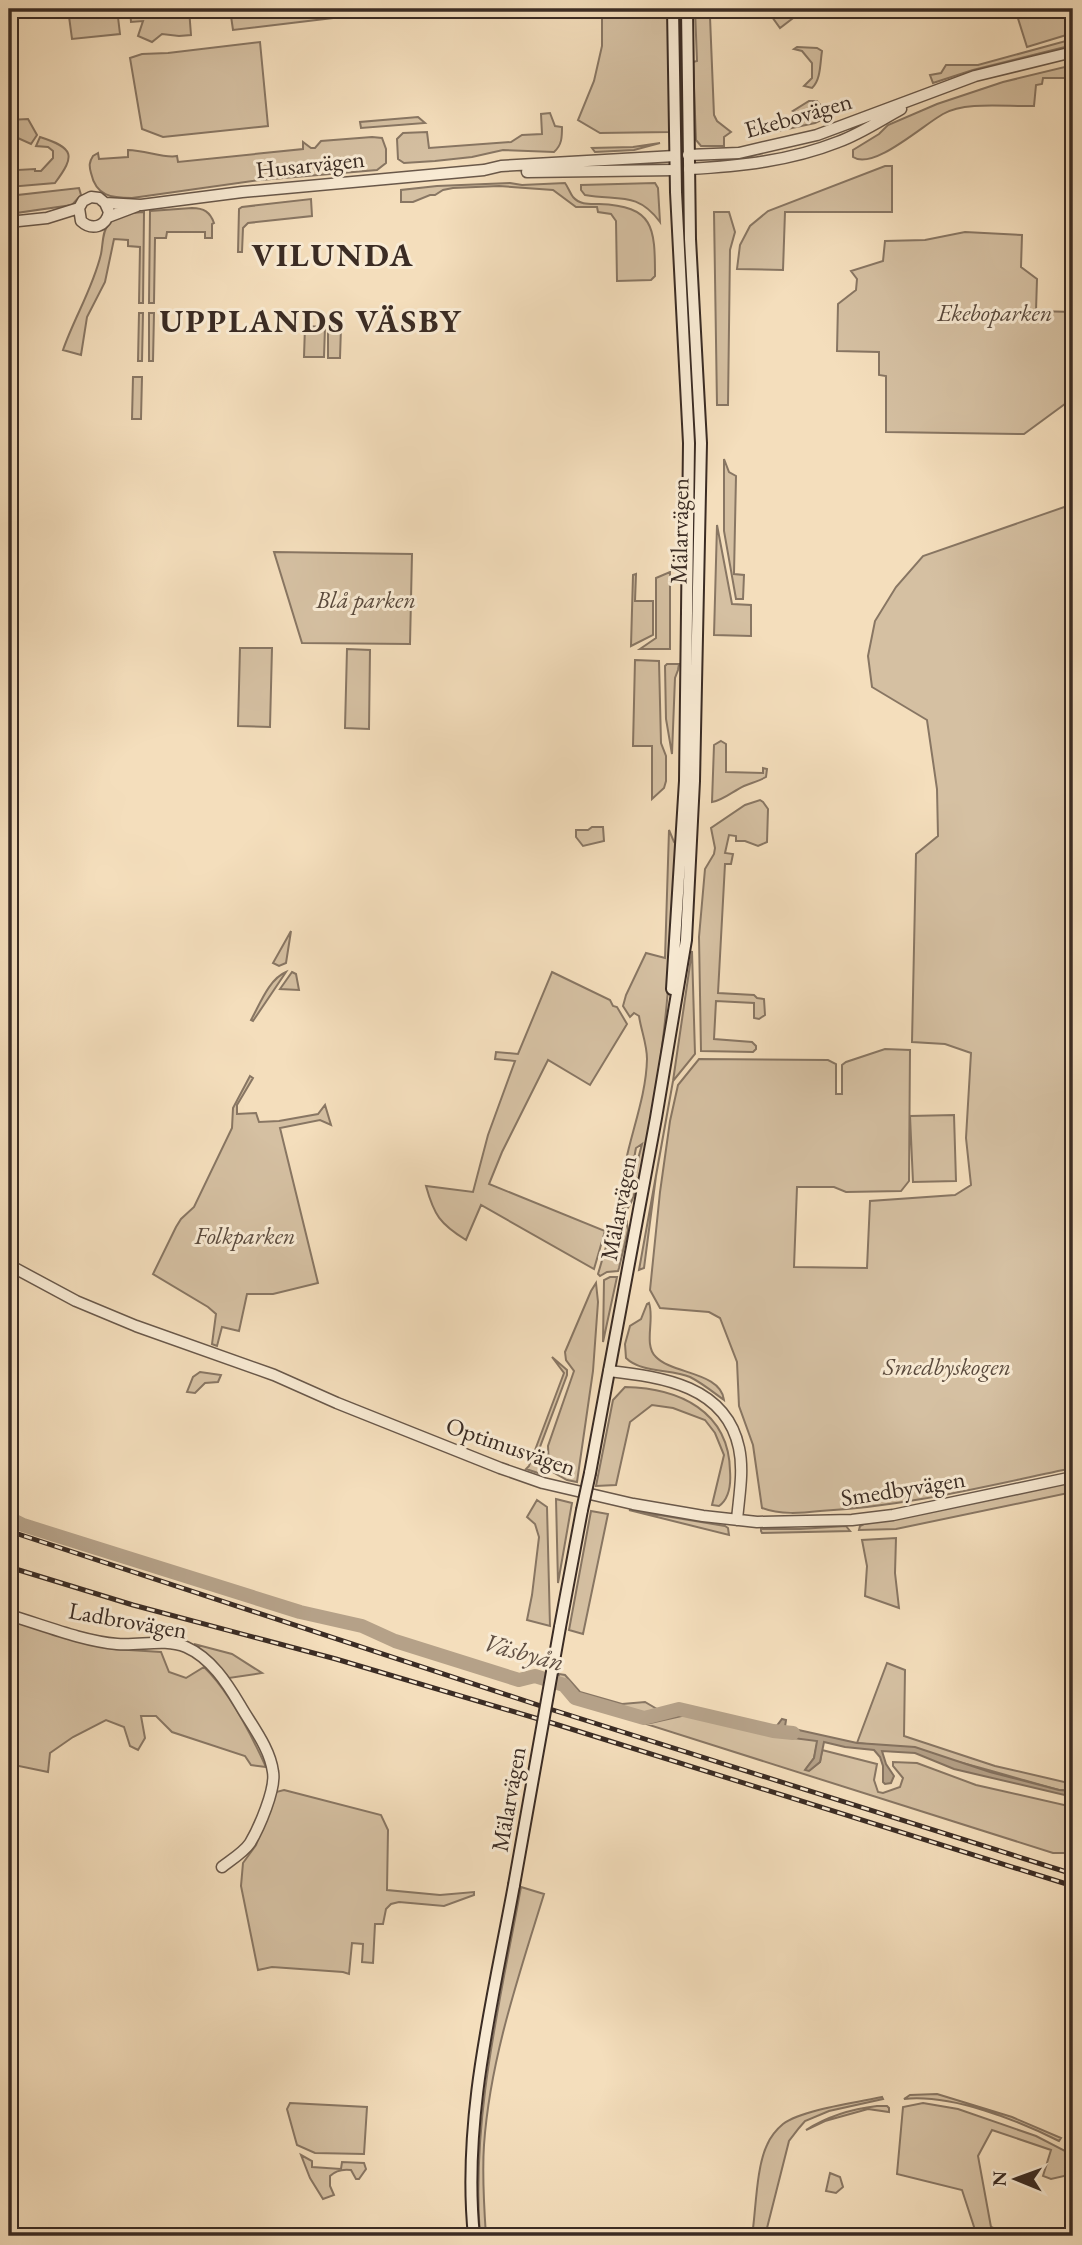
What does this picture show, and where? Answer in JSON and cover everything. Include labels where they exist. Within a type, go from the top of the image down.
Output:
[{"type":"main road","name":"Mälarvägen","points":[[673,9],[675,170],[689,423],[688,815]]},
{"type":"main road","name":"Mälarvägen","points":[[474,2236],[471,2164],[485,2045],[667,1052],[688,815],[701,443],[690,239],[687,9]]},
{"type":"main road","points":[[675,156],[688,155]]},
{"type":"main road","points":[[675,170],[689,169]]},
{"type":"street","name":"Ekebovägen","points":[[688,155],[739,153],[817,135],[917,100],[975,76],[1073,52]]},
{"type":"street","name":"Ekebovägen","points":[[689,169],[753,164],[820,148],[857,133],[917,100]]},
{"type":"street","name":"Husarvägen","points":[[79,208],[83,201],[91,197],[99,198],[105,203],[141,205],[242,192],[484,170],[501,166],[675,156]]},
{"type":"street","name":"Husarvägen","points":[[484,170],[675,170]]},
{"type":"street","points":[[105,203],[108,217]]},
{"type":"street","name":"Husarvägen","points":[[81,221],[86,226],[97,227],[108,217],[141,205]]},
{"type":"street","points":[[9,222],[47,218],[81,221],[79,208],[47,218]]},
{"type":"street","name":"Optimusvägen","points":[[9,1265],[76,1301],[136,1326],[240,1362],[520,1476],[633,1504],[737,1520]]},
{"type":"street","points":[[609,1371],[669,1381],[688,1387],[706,1397],[724,1414],[732,1427],[739,1449],[741,1475],[737,1520]]},
{"type":"street","name":"Smedbyvägen","points":[[737,1520],[802,1522],[893,1515],[1073,1477]]},
{"type":"street","name":"Ladbrovägen","points":[[9,1615],[99,1641],[117,1644],[166,1642],[186,1647],[202,1657],[217,1672],[266,1749],[273,1772],[273,1783],[249,1845],[222,1867]]},
{"type":"green space","points":[[68,9],[117,9],[120,34],[72,39]]},
{"type":"green space","points":[[130,9],[189,9],[191,35],[162,34],[152,42],[138,36],[143,21],[131,22]]},
{"type":"green space","points":[[220,9],[237,9],[249,13],[249,9],[391,11],[233,30],[231,16]]},
{"type":"green space","points":[[602,9],[669,9],[669,132],[600,133],[578,120],[594,81],[602,46]]},
{"type":"green space","points":[[695,9],[737,9],[717,10],[710,17],[714,115],[717,121],[731,132],[724,137],[724,146],[701,146],[696,140],[693,62],[697,61]]},
{"type":"green space","points":[[762,9],[801,9],[801,12],[780,28],[767,10]]},
{"type":"green space","points":[[929,9],[981,9],[955,18]]},
{"type":"green space","points":[[1015,9],[1073,9],[1073,33],[1027,47]]},
{"type":"green space","points":[[1073,39],[1073,45],[933,83],[930,75],[941,73],[946,65],[978,65]]},
{"type":"green space","points":[[260,42],[268,126],[163,137],[142,129],[130,58],[142,54]]},
{"type":"green space","points":[[817,48],[822,51],[819,76],[812,88],[804,86],[812,78],[812,63],[802,51],[794,49]]},
{"type":"green space","points":[[1073,65],[1072,78],[1043,78],[1042,84],[1036,85],[1034,106],[975,106],[952,110],[873,158],[862,160],[853,157],[853,150],[888,125],[937,104],[1003,82]]},
{"type":"green space","points":[[809,101],[817,101],[823,108],[824,119],[778,131],[801,115],[793,111]]},
{"type":"green space","points":[[550,113],[555,126],[562,127],[560,144],[554,152],[503,150],[435,161],[404,163],[398,159],[397,139],[403,133],[427,132],[429,148],[511,142],[522,135],[542,134],[541,114]]},
{"type":"green space","points":[[418,117],[425,123],[361,128],[360,122]]},
{"type":"green space","points":[[28,119],[37,135],[31,144],[9,134],[9,120]]},
{"type":"green space","points":[[40,137],[65,149],[68,159],[62,173],[55,183],[9,187],[9,153],[16,159],[18,170],[41,171],[53,158],[53,151],[48,147],[36,146]]},
{"type":"green space","points":[[382,138],[386,149],[386,163],[377,170],[260,180],[132,198],[111,196],[101,191],[93,181],[90,168],[93,156],[98,153],[99,159],[128,157],[128,150],[134,150],[177,156],[178,162],[303,149],[303,142],[315,148],[321,141]]},
{"type":"green space","points":[[660,143],[634,150],[595,152],[592,148],[633,147]]},
{"type":"green space","points":[[885,166],[892,166],[892,212],[785,212],[783,270],[737,269],[740,245],[750,226],[768,211]]},
{"type":"green space","points":[[510,183],[565,183],[573,197],[579,201],[631,209],[641,215],[652,232],[655,276],[651,280],[617,281],[616,221],[611,214],[598,212],[597,207],[576,207],[553,190],[499,186],[453,188],[413,202],[401,202],[401,190]]},
{"type":"green space","points":[[655,183],[658,188],[660,222],[652,212],[635,201],[585,195],[581,190],[581,185]]},
{"type":"green space","points":[[79,188],[81,195],[72,205],[9,214],[9,196]]},
{"type":"green space","points":[[311,199],[312,216],[248,223],[243,228],[242,252],[238,252],[239,209]]},
{"type":"green space","points":[[192,208],[206,211],[211,216],[214,223],[212,238],[205,238],[205,232],[167,232],[166,238],[155,238],[154,303],[149,303],[150,211]]},
{"type":"green space","points":[[144,212],[143,303],[139,303],[140,247],[128,246],[128,240],[114,239],[105,282],[87,317],[81,355],[63,350],[93,279],[107,226],[120,215]]},
{"type":"green space","points":[[714,212],[729,212],[735,232],[730,250],[728,405],[717,405]]},
{"type":"green space","name":"Ekeboparken","points":[[965,232],[1022,235],[1021,267],[1037,279],[1036,311],[1073,312],[1073,398],[1024,434],[886,432],[886,376],[879,375],[879,352],[837,351],[838,304],[856,290],[857,279],[851,271],[883,261],[885,241],[925,240]]},
{"type":"green space","points":[[139,313],[143,313],[142,361],[138,361]]},
{"type":"green space","points":[[149,313],[154,313],[153,361],[149,361]]},
{"type":"green space","points":[[305,326],[325,327],[324,357],[304,357]]},
{"type":"green space","points":[[328,327],[341,327],[340,358],[328,358]]},
{"type":"green space","points":[[133,377],[142,377],[141,419],[132,419]]},
{"type":"green space","points":[[724,459],[729,472],[736,476],[734,574],[744,575],[743,599],[736,599],[724,531]]},
{"type":"green space","name":"Smedbyskogen","points":[[1073,504],[1073,1468],[884,1505],[798,1513],[762,1508],[753,1445],[739,1406],[737,1362],[720,1318],[709,1312],[660,1308],[650,1290],[660,1192],[678,1085],[699,1059],[828,1060],[836,1064],[836,1094],[842,1094],[842,1065],[846,1062],[885,1049],[910,1050],[909,1181],[901,1191],[846,1192],[834,1187],[797,1187],[794,1267],[867,1268],[870,1201],[955,1195],[971,1185],[966,1138],[971,1053],[945,1044],[912,1042],[916,854],[938,836],[937,789],[927,720],[872,687],[868,656],[875,621],[896,587],[923,556]]},
{"type":"green space","points":[[717,525],[732,604],[751,605],[751,636],[714,635]]},
{"type":"green space","name":"Blå parken","points":[[274,552],[412,554],[410,644],[302,643]]},
{"type":"green space","points":[[670,572],[670,649],[640,649],[656,638],[656,578]]},
{"type":"green space","points":[[636,574],[635,601],[653,601],[653,635],[631,646],[633,575]]},
{"type":"green space","points":[[240,648],[272,648],[270,727],[238,726]]},
{"type":"green space","points":[[347,649],[370,650],[369,729],[345,728]]},
{"type":"green space","points":[[635,660],[659,661],[661,743],[666,756],[666,781],[664,788],[652,799],[652,746],[633,746]]},
{"type":"green space","points":[[667,664],[679,664],[675,678],[672,754],[666,719]]},
{"type":"green space","points":[[721,741],[726,744],[726,772],[763,773],[763,768],[767,769],[766,777],[712,802],[714,745]]},
{"type":"green space","points":[[760,800],[768,809],[767,842],[758,846],[736,841],[736,836],[729,835],[725,853],[733,854],[731,864],[725,864],[718,993],[754,995],[764,999],[765,1015],[759,1019],[754,1018],[754,1003],[716,1001],[714,1039],[752,1042],[756,1049],[753,1052],[701,1051],[699,937],[705,869],[715,848],[711,828],[745,805]]},
{"type":"green space","points":[[592,827],[603,827],[604,841],[583,846],[576,837],[576,830],[588,830]]},
{"type":"green space","points":[[669,830],[674,842],[679,846],[662,1048],[635,1191],[624,1212],[642,1144],[636,1148],[626,1199],[614,1223],[617,1203],[621,1198],[625,1163],[643,1094],[647,1059],[639,1016],[634,1013],[630,1017],[623,1006],[646,953],[665,958]]},
{"type":"green space","points":[[291,931],[286,963],[279,966],[273,963]]},
{"type":"green space","points":[[692,951],[695,1054],[673,1081]]},
{"type":"green space","points":[[286,972],[253,1021],[251,1020],[270,986]]},
{"type":"green space","points":[[292,972],[296,974],[299,990],[280,989]]},
{"type":"green space","points":[[552,972],[610,1000],[627,1024],[590,1085],[548,1060],[489,1184],[605,1231],[594,1269],[481,1205],[466,1240],[439,1218],[426,1186],[473,1192],[488,1135],[515,1061],[495,1059],[496,1052],[518,1054]]},
{"type":"green space","name":"Folkparken","points":[[250,1076],[253,1078],[237,1105],[237,1114],[256,1113],[259,1122],[279,1121],[318,1114],[325,1105],[331,1125],[320,1120],[280,1128],[318,1283],[273,1294],[247,1294],[239,1331],[222,1327],[217,1346],[212,1344],[216,1314],[153,1274],[176,1227],[194,1207],[232,1128],[233,1108]]},
{"type":"green space","points":[[673,1081],[656,1176],[644,1268],[639,1270]]},
{"type":"green space","points":[[954,1115],[956,1181],[913,1182],[910,1116]]},
{"type":"green space","points":[[626,1217],[628,1230],[618,1271],[600,1276],[598,1274],[611,1230],[624,1222]]},
{"type":"green space","points":[[617,1277],[603,1342],[604,1280]]},
{"type":"green space","points":[[596,1283],[598,1302],[593,1371],[577,1482],[567,1480],[549,1470],[548,1446],[574,1371],[566,1360],[565,1352]]},
{"type":"green space","points":[[649,1303],[652,1352],[663,1363],[714,1384],[721,1391],[724,1400],[690,1377],[640,1366],[626,1358],[625,1344],[630,1326],[641,1319]]},
{"type":"green space","points":[[552,1357],[567,1370],[567,1375],[540,1447],[541,1474],[526,1469],[564,1373]]},
{"type":"green space","points":[[200,1372],[221,1375],[218,1382],[205,1383],[195,1393],[187,1392],[193,1377]]},
{"type":"green space","points":[[625,1387],[645,1388],[682,1398],[711,1418],[721,1433],[730,1471],[729,1490],[726,1499],[719,1506],[712,1505],[724,1455],[715,1433],[705,1420],[673,1408],[652,1405],[630,1422],[616,1485],[596,1486],[613,1400]]},
{"type":"green space","points":[[1073,1481],[1073,1492],[896,1529],[859,1530],[864,1524]]},
{"type":"green space","points":[[556,1499],[572,1503],[558,1583]]},
{"type":"green space","points":[[537,1500],[547,1507],[550,1626],[527,1620],[539,1537],[535,1524],[527,1517]]},
{"type":"green space","points":[[629,1510],[725,1526],[729,1535]]},
{"type":"green space","points":[[591,1511],[608,1514],[583,1634],[569,1630]]},
{"type":"green space","points":[[846,1526],[850,1531],[761,1531],[761,1529]]},
{"type":"green space","points":[[896,1538],[895,1573],[899,1608],[865,1596],[867,1566],[862,1540]]},
{"type":"green space","points":[[9,1620],[113,1649],[161,1652],[169,1672],[186,1678],[204,1667],[231,1701],[266,1767],[251,1765],[245,1756],[172,1732],[156,1716],[141,1716],[145,1738],[138,1750],[130,1746],[124,1727],[106,1720],[73,1737],[50,1753],[48,1772],[9,1764]]},
{"type":"green space","points":[[194,1644],[232,1654],[262,1673],[229,1678]]},
{"type":"green space","points":[[887,1663],[905,1670],[904,1736],[995,1766],[1073,1784],[1073,1791],[1059,1790],[908,1750],[857,1743]]},
{"type":"green space","points":[[559,1674],[565,1675],[580,1692],[622,1704],[645,1702],[657,1709],[643,1715],[580,1696],[558,1679]]},
{"type":"green space","points":[[686,1715],[778,1736],[818,1740],[814,1758],[806,1769],[810,1770],[820,1762],[822,1750],[877,1764],[874,1780],[878,1792],[900,1787],[903,1778],[893,1766],[893,1762],[917,1763],[976,1785],[1073,1807],[1073,1859],[1067,1853],[1053,1853],[646,1724]]},
{"type":"green space","points":[[284,1790],[381,1815],[388,1830],[387,1890],[440,1895],[474,1892],[474,1895],[444,1906],[399,1902],[391,1904],[386,1909],[383,1924],[375,1924],[373,1963],[362,1962],[363,1944],[352,1943],[349,1974],[272,1967],[258,1970],[241,1886],[243,1863],[256,1845],[276,1792]]},
{"type":"green space","points":[[521,1887],[544,1894],[507,2018],[492,2081],[483,2156],[486,2236],[480,2236],[478,2192],[483,2104],[496,2017]]},
{"type":"green space","points":[[937,2094],[1012,2117],[1061,2138],[1059,2141],[984,2110],[943,2100],[904,2099],[910,2095]]},
{"type":"green space","points":[[882,2097],[883,2099],[829,2111],[805,2121],[789,2141],[765,2236],[752,2236],[763,2154],[778,2128],[803,2115]]},
{"type":"green space","points":[[290,2103],[367,2107],[364,2154],[315,2153],[297,2145],[287,2109]]},
{"type":"green space","points":[[923,2103],[958,2109],[1036,2136],[1073,2155],[1073,2174],[1051,2179],[1043,2176],[1051,2150],[992,2130],[978,2156],[991,2227],[1012,2236],[977,2236],[962,2190],[897,2174],[903,2107]]},
{"type":"green space","points":[[877,2106],[887,2106],[889,2112],[868,2109],[825,2121],[806,2130],[823,2121],[840,2114]]},
{"type":"green space","points":[[301,2155],[312,2161],[312,2167],[341,2169],[342,2162],[364,2163],[366,2169],[359,2179],[356,2179],[351,2170],[340,2170],[332,2174],[330,2186],[334,2195],[323,2199],[310,2178]]},
{"type":"green space","points":[[830,2173],[840,2177],[843,2187],[836,2193],[826,2191]]},
{"type":"shaded area","points":[[782,1719],[786,1720],[785,1727],[857,1743],[915,1747],[990,1772],[1059,1790],[1073,1791],[1073,1797],[954,1769],[915,1753],[882,1751],[894,1776],[891,1783],[885,1784],[883,1766],[874,1750],[824,1742],[820,1762],[809,1771],[805,1770],[814,1758],[817,1741],[778,1736],[773,1731]]},
{"type":"waterway","name":"Väsbyån","points":[[9,1518],[23,1525],[300,1612],[362,1626],[395,1641],[519,1680],[535,1676],[564,1685],[575,1698],[644,1718],[679,1709],[773,1731],[793,1733]]},
{"type":"railway","points":[[9,1531],[553,1710],[1073,1874]]},
{"type":"railway","points":[[9,1567],[133,1605],[336,1659],[552,1723],[1073,1886]]},
{"type":"district","name":"VILUNDA","points":[[333,255]]},
{"type":"district","name":"UPPLANDS VÄSBY","points":[[311,321]]}]
